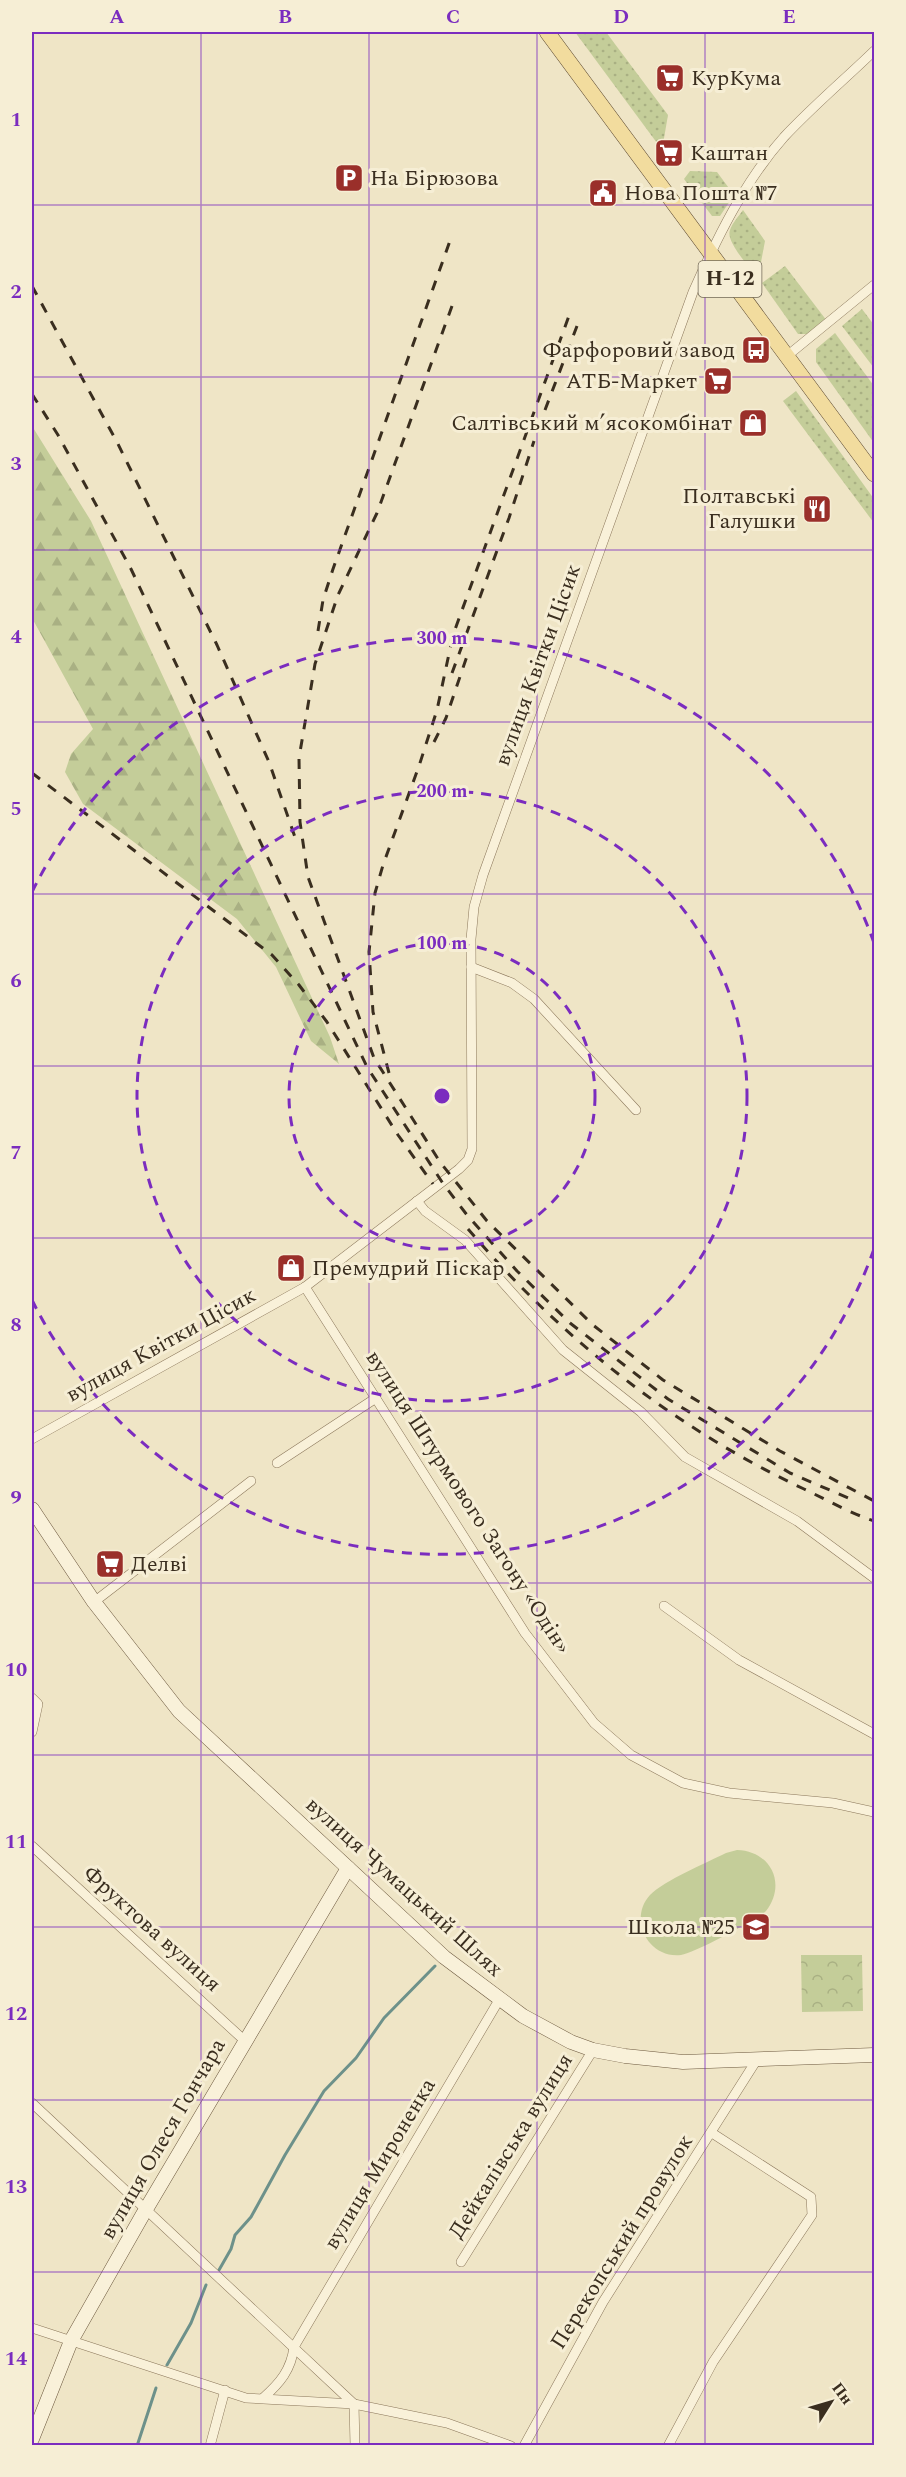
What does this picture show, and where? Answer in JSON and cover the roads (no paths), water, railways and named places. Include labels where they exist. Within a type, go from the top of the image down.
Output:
[{"type":"main road","name":"Н-12","points":[[547,32],[874,474]]},
{"type":"main road","name":"вулиця Чумацький Шлях","points":[[32,1509],[94,1602],[179,1711],[444,1956],[523,2016],[571,2042],[593,2050],[683,2062],[874,2055]]},
{"type":"main road","name":"вулиця Олеся Гончара","points":[[33,2430],[71,2341],[146,2208],[348,1868]]},
{"type":"street","name":"вулиця Квітки Цісик","points":[[32,1438],[305,1287],[459,1169],[471,1154],[471,967],[474,907],[483,875],[693,292],[731,213],[784,138],[874,51]]},
{"type":"street","points":[[787,356],[874,285]]},
{"type":"street","points":[[471,967],[512,983],[534,999],[636,1110]]},
{"type":"street","points":[[417,1202],[424,1211],[465,1240],[563,1350],[641,1412],[685,1457],[797,1521],[874,1578]]},
{"type":"street","name":"вулиця Штурмового Загону «Одін»","points":[[305,1287],[525,1633],[594,1723],[631,1755],[683,1784],[729,1793],[833,1803],[874,1812]]},
{"type":"street","points":[[278,1463],[376,1398]]},
{"type":"street","points":[[94,1602],[251,1481]]},
{"type":"street","points":[[664,1606],[739,1660],[874,1734]]},
{"type":"street","points":[[32,1698],[38,1704],[32,1732]]},
{"type":"street","name":"Фруктова вулиця","points":[[32,1849],[245,2041]]},
{"type":"street","name":"вулиця Мироненка","points":[[263,2398],[279,2384],[292,2362],[294,2347],[499,2000]]},
{"type":"street","name":"Дейкалівська вулиця","points":[[461,2262],[593,2050]]},
{"type":"street","name":"Перекопський провулок","points":[[524,2445],[603,2302],[756,2061]]},
{"type":"street","points":[[32,2103],[354,2404],[355,2445]]},
{"type":"street","points":[[668,2445],[713,2362],[813,2215],[811,2197],[712,2133]]},
{"type":"street","points":[[32,2328],[246,2398],[354,2404],[447,2423],[511,2445]]},
{"type":"street","points":[[210,2445],[225,2391]]},
{"type":"waterway","points":[[219,2270],[231,2249],[235,2235],[251,2217],[324,2091],[356,2058],[384,2018],[435,1966]]},
{"type":"waterway","points":[[167,2365],[191,2323],[206,2285]]},
{"type":"waterway","points":[[137,2446],[156,2388]]},
{"type":"railway","points":[[318,631],[323,600],[333,569],[451,238]]},
{"type":"railway","points":[[32,286],[118,444],[217,645],[269,762],[297,843]]},
{"type":"railway","points":[[452,306],[377,513],[338,595],[315,664],[299,758],[300,822],[308,877],[374,1058],[440,1162],[487,1221],[593,1325],[663,1380],[780,1451],[874,1501]]},
{"type":"railway","points":[[389,1073],[373,1012],[369,952],[375,893],[437,710],[453,635],[570,313]]},
{"type":"railway","points":[[545,410],[577,326]]},
{"type":"railway","points":[[32,394],[58,435],[131,569],[367,1067],[442,1182],[467,1215],[517,1271],[570,1323],[668,1399],[790,1473],[853,1500]]},
{"type":"railway","points":[[452,673],[509,518],[534,441]]},
{"type":"railway","points":[[434,742],[446,718],[467,656]]},
{"type":"railway","points":[[32,773],[272,955],[299,985],[327,1022],[398,1135],[433,1184]]},
{"type":"railway","points":[[468,1229],[541,1307],[622,1377],[665,1409],[756,1465],[874,1521]]},
{"type":"place","name":"КурКума","points":[[670,78]]},
{"type":"place","name":"Каштан","points":[[669,153]]},
{"type":"place","name":"На Бірюзова","points":[[349,178]]},
{"type":"place","name":"Нова Пошта №7","points":[[603,193]]},
{"type":"place","name":"Фарфоровий завод","points":[[756,350]]},
{"type":"place","name":"АТБ-Маркет","points":[[718,381]]},
{"type":"place","name":"Салтівський мʼясокомбінат","points":[[753,423]]},
{"type":"place","name":"Полтавські Галушки","points":[[817,509]]},
{"type":"place","name":"Премудрий Піскар","points":[[291,1268]]},
{"type":"place","name":"Делві","points":[[110,1564]]},
{"type":"place","name":"Школа №25","points":[[756,1927]]}]
